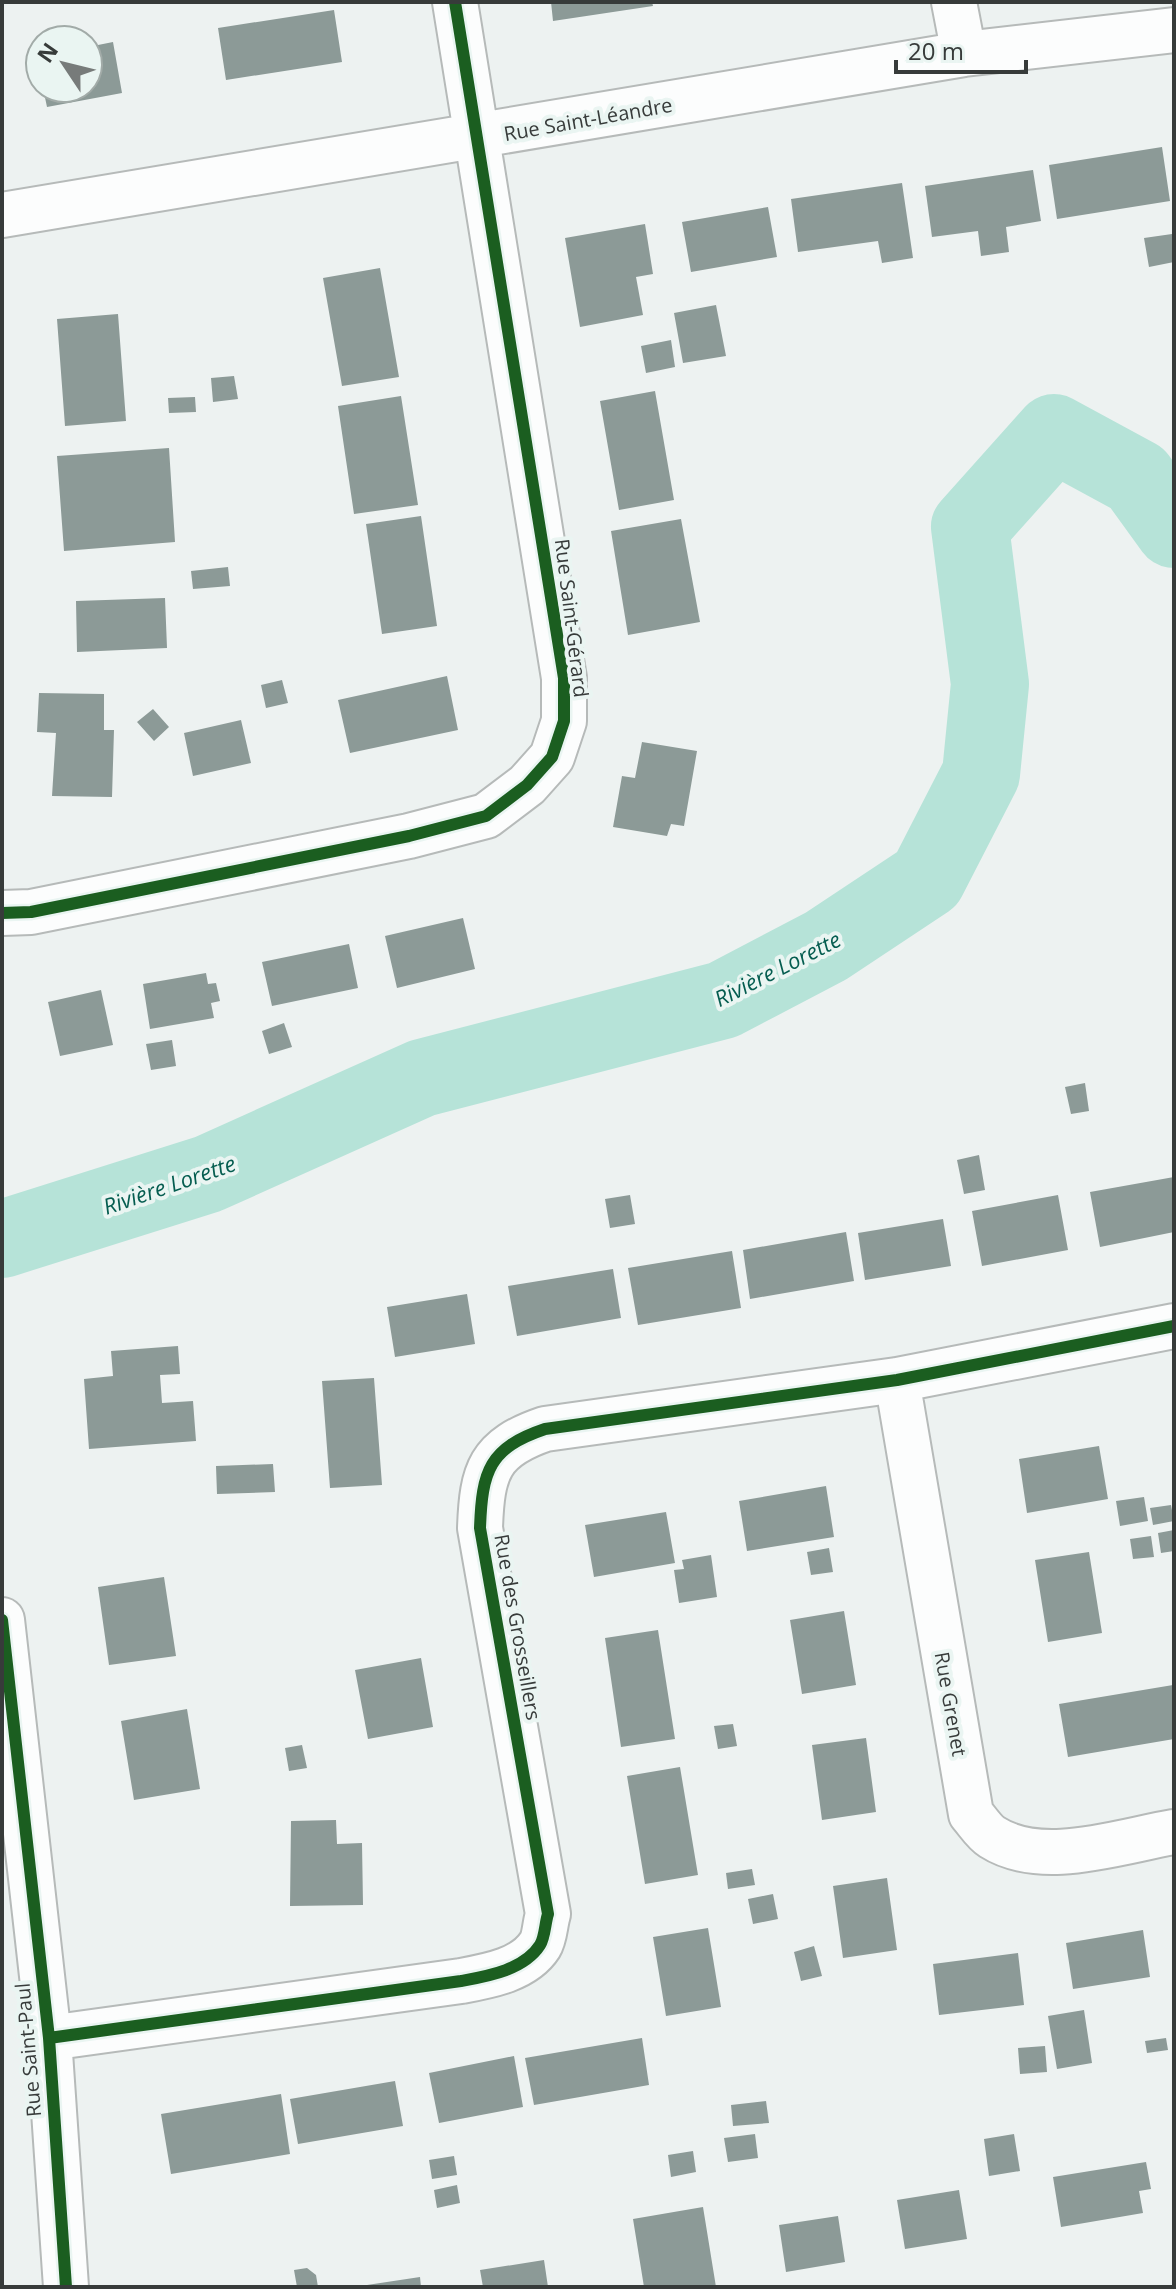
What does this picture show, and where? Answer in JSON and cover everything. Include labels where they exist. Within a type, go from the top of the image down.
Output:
[{"type":"street","name":"Rue Saint-Gérard","points":[[2,913],[31,912],[486,816],[527,785],[552,757],[564,721],[564,678],[455,2]]},
{"type":"street","points":[[954,2],[964,54]]},
{"type":"street","name":"Rue Saint-Léandre","points":[[2,215],[477,139],[964,54],[1174,30]]},
{"type":"street","name":"Rue des Grosseillers","points":[[49,2038],[461,1981],[494,1974],[521,1963],[541,1944],[548,1914],[480,1528],[481,1496],[490,1466],[515,1439],[545,1429],[897,1380],[1174,1326]]},
{"type":"street","name":"Rue Grenet","points":[[897,1380],[971,1814],[990,1836],[1016,1848],[1055,1852],[1174,1832]]},
{"type":"street","name":"Rue Saint-Paul","points":[[2,1620],[49,2038],[66,2287]]},
{"type":"building","points":[[551,2],[652,2],[653,6],[553,21]]},
{"type":"building","points":[[334,10],[342,62],[226,80],[218,28]]},
{"type":"building","points":[[113,42],[122,93],[104,96],[104,44]]},
{"type":"building","points":[[1162,147],[1170,201],[1057,219],[1049,165]]},
{"type":"building","points":[[1033,170],[1041,221],[1006,227],[1009,252],[981,256],[978,231],[932,237],[925,186]]},
{"type":"building","points":[[902,183],[913,258],[882,263],[878,241],[798,252],[791,199]]},
{"type":"building","points":[[768,207],[777,257],[691,272],[682,222]]},
{"type":"building","points":[[645,224],[653,274],[636,277],[643,315],[580,327],[565,238]]},
{"type":"building","points":[[1172,234],[1174,262],[1149,267],[1144,238]]},
{"type":"building","points":[[380,268],[399,377],[342,386],[323,278]]},
{"type":"building","points":[[716,305],[726,356],[683,363],[674,313]]},
{"type":"building","points":[[118,314],[126,421],[65,426],[57,319]]},
{"type":"building","points":[[671,340],[675,367],[646,373],[641,346]]},
{"type":"building","points":[[234,376],[238,399],[213,402],[211,378]]},
{"type":"building","points":[[655,391],[674,500],[619,510],[600,401]]},
{"type":"building","points":[[401,396],[418,505],[354,514],[338,406]]},
{"type":"building","points":[[195,397],[196,412],[169,413],[168,398]]},
{"type":"building","points":[[169,448],[175,542],[64,551],[57,456]]},
{"type":"building","points":[[421,516],[437,626],[382,634],[366,524]]},
{"type":"building","points":[[681,519],[700,622],[628,635],[611,531]]},
{"type":"building","points":[[228,567],[230,586],[193,589],[191,571]]},
{"type":"building","points":[[165,598],[167,648],[77,652],[76,601]]},
{"type":"building","points":[[447,676],[458,730],[350,753],[338,700]]},
{"type":"building","points":[[282,680],[288,703],[266,708],[261,685]]},
{"type":"building","points":[[39,693],[104,694],[104,730],[114,730],[112,797],[52,796],[56,733],[37,732]]},
{"type":"building","points":[[153,709],[169,727],[154,741],[137,722]]},
{"type":"building","points":[[241,720],[251,763],[193,776],[184,733]]},
{"type":"building","points":[[642,742],[697,751],[684,826],[671,824],[667,836],[613,827],[622,776],[635,778]]},
{"type":"building","points":[[463,918],[475,969],[397,988],[385,936]]},
{"type":"building","points":[[349,944],[358,988],[272,1006],[262,962]]},
{"type":"building","points":[[206,973],[208,984],[216,983],[220,1001],[211,1003],[214,1018],[150,1029],[143,984]]},
{"type":"building","points":[[101,990],[113,1045],[60,1056],[48,1002]]},
{"type":"building","points":[[284,1023],[292,1047],[269,1054],[262,1031]]},
{"type":"building","points":[[172,1040],[176,1066],[151,1070],[146,1044]]},
{"type":"building","points":[[1085,1083],[1089,1111],[1071,1114],[1065,1087]]},
{"type":"building","points":[[979,1155],[985,1190],[964,1194],[957,1160]]},
{"type":"building","points":[[1174,1177],[1174,1232],[1100,1247],[1090,1192]]},
{"type":"building","points":[[630,1195],[635,1224],[610,1228],[605,1199]]},
{"type":"building","points":[[1058,1195],[1068,1250],[982,1266],[972,1211]]},
{"type":"building","points":[[943,1219],[951,1266],[865,1280],[858,1233]]},
{"type":"building","points":[[846,1232],[854,1281],[750,1299],[743,1250]]},
{"type":"building","points":[[732,1251],[741,1308],[638,1325],[628,1268]]},
{"type":"building","points":[[613,1269],[621,1318],[517,1336],[508,1286]]},
{"type":"building","points":[[467,1294],[475,1344],[395,1357],[387,1307]]},
{"type":"building","points":[[178,1346],[180,1374],[160,1375],[162,1403],[193,1401],[196,1441],[89,1449],[84,1379],[113,1376],[111,1351]]},
{"type":"building","points":[[374,1378],[382,1485],[330,1488],[322,1381]]},
{"type":"building","points":[[1099,1446],[1108,1499],[1027,1513],[1019,1459]]},
{"type":"building","points":[[273,1464],[275,1492],[217,1494],[216,1466]]},
{"type":"building","points":[[826,1486],[834,1537],[747,1551],[739,1501]]},
{"type":"building","points":[[1144,1497],[1148,1521],[1120,1526],[1116,1501]]},
{"type":"building","points":[[1171,1505],[1174,1521],[1153,1525],[1150,1508]]},
{"type":"building","points":[[666,1512],[675,1563],[594,1577],[585,1525]]},
{"type":"building","points":[[1174,1530],[1174,1551],[1161,1553],[1158,1533]]},
{"type":"building","points":[[1151,1536],[1154,1557],[1133,1559],[1130,1539]]},
{"type":"building","points":[[829,1548],[833,1572],[811,1575],[807,1552]]},
{"type":"building","points":[[1089,1552],[1102,1633],[1048,1642],[1035,1560]]},
{"type":"building","points":[[711,1555],[717,1597],[679,1603],[674,1570],[684,1569],[682,1560]]},
{"type":"building","points":[[164,1577],[176,1656],[109,1665],[98,1587]]},
{"type":"building","points":[[844,1611],[856,1685],[802,1694],[790,1620]]},
{"type":"building","points":[[658,1630],[675,1739],[621,1747],[605,1638]]},
{"type":"building","points":[[421,1658],[433,1727],[368,1739],[355,1670]]},
{"type":"building","points":[[1173,1685],[1174,1739],[1068,1757],[1059,1704]]},
{"type":"building","points":[[187,1709],[200,1789],[134,1800],[121,1721]]},
{"type":"building","points":[[733,1724],[737,1746],[718,1749],[714,1726]]},
{"type":"building","points":[[866,1738],[876,1812],[822,1820],[812,1745]]},
{"type":"building","points":[[302,1745],[307,1768],[289,1771],[285,1748]]},
{"type":"building","points":[[680,1767],[698,1875],[645,1884],[627,1776]]},
{"type":"building","points":[[336,1820],[337,1844],[362,1843],[363,1905],[290,1906],[291,1821]]},
{"type":"building","points":[[752,1869],[755,1885],[728,1889],[726,1873]]},
{"type":"building","points":[[887,1878],[897,1950],[843,1958],[833,1886]]},
{"type":"building","points":[[773,1894],[778,1919],[753,1924],[748,1899]]},
{"type":"building","points":[[708,1928],[721,2007],[666,2016],[653,1937]]},
{"type":"building","points":[[1143,1930],[1150,1977],[1073,1989],[1066,1943]]},
{"type":"building","points":[[814,1946],[822,1976],[801,1981],[794,1952]]},
{"type":"building","points":[[1018,1953],[1024,2005],[939,2015],[933,1964]]},
{"type":"building","points":[[1084,2010],[1092,2063],[1057,2069],[1048,2016]]},
{"type":"building","points":[[642,2038],[649,2085],[534,2105],[525,2058]]},
{"type":"building","points":[[1166,2038],[1168,2050],[1147,2053],[1145,2041]]},
{"type":"building","points":[[1045,2046],[1047,2072],[1020,2074],[1018,2048]]},
{"type":"building","points":[[514,2056],[523,2107],[439,2123],[429,2073]]},
{"type":"building","points":[[395,2081],[403,2126],[298,2144],[290,2099]]},
{"type":"building","points":[[281,2094],[290,2154],[171,2174],[161,2114]]},
{"type":"building","points":[[766,2101],[769,2123],[733,2126],[731,2105]]},
{"type":"building","points":[[755,2134],[758,2158],[728,2162],[724,2138]]},
{"type":"building","points":[[1014,2134],[1020,2171],[989,2176],[984,2139]]},
{"type":"building","points":[[693,2151],[696,2172],[671,2177],[668,2155]]},
{"type":"building","points":[[454,2156],[457,2175],[432,2179],[429,2160]]},
{"type":"building","points":[[1146,2162],[1151,2189],[1139,2191],[1143,2213],[1061,2227],[1053,2177]]},
{"type":"building","points":[[457,2185],[460,2203],[437,2208],[434,2190]]},
{"type":"building","points":[[959,2190],[967,2239],[905,2249],[897,2200]]},
{"type":"building","points":[[703,2207],[716,2287],[644,2287],[633,2219]]},
{"type":"building","points":[[838,2216],[845,2262],[786,2272],[779,2225]]},
{"type":"building","points":[[544,2260],[548,2287],[483,2287],[480,2270]]},
{"type":"building","points":[[307,2268],[316,2275],[318,2287],[297,2287],[294,2270]]},
{"type":"building","points":[[420,2277],[421,2287],[367,2287],[367,2285]]},
{"type":"waterway","name":"Rivière Lorette","points":[[2,1239],[208,1174],[422,1078],[723,1000],[826,946],[927,879],[981,774],[990,684],[970,527],[1054,433],[1137,478],[1174,529]]},
{"type":"cycle path","points":[[2,913],[31,912],[409,836],[486,816],[527,785],[552,757],[564,721],[564,678],[455,2]]},
{"type":"cycle path","points":[[49,2038],[471,1979],[515,1966],[533,1954],[543,1938],[548,1914],[480,1528],[487,1477],[492,1464],[512,1444],[545,1429],[897,1380],[1174,1326]]},
{"type":"cycle path","points":[[2,1620],[49,2038],[66,2287]]}]
